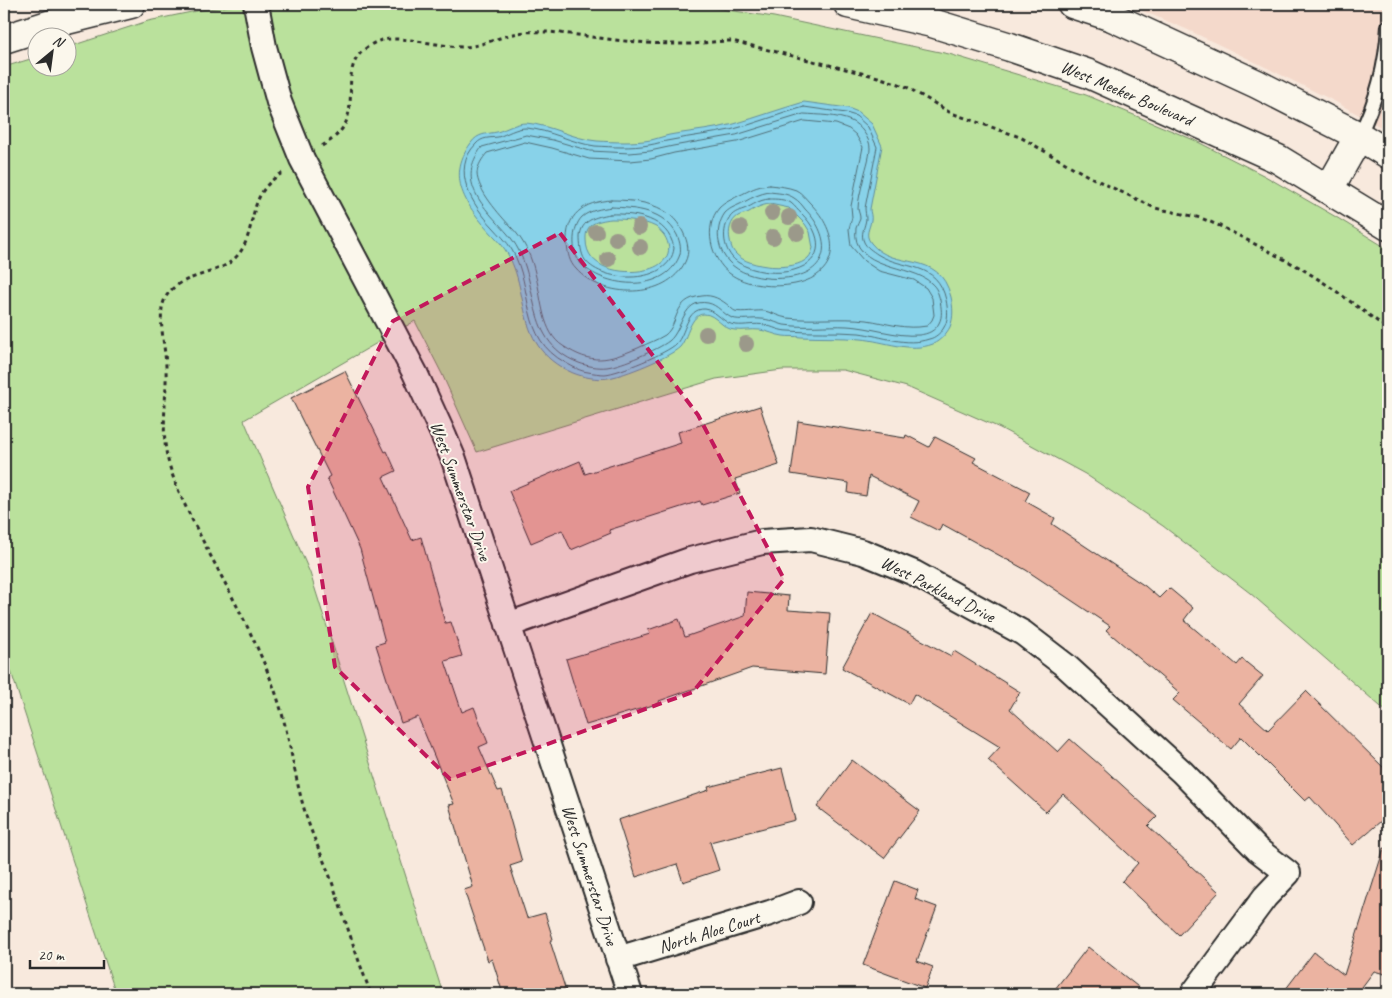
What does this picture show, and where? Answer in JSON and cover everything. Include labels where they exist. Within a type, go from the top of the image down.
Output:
[{"type":"main road","points":[[4,39],[51,24],[131,4]]},
{"type":"main road","name":"West Meeker Boulevard","points":[[848,4],[932,23],[1089,74],[1278,160],[1388,226]]},
{"type":"main road","points":[[1072,4],[1112,17],[1204,59],[1359,136],[1388,154]]},
{"type":"main road","points":[[1329,189],[1359,136]]},
{"type":"street","name":"West Summerstar Drive","points":[[256,4],[264,47],[280,102],[302,159],[406,357],[454,460],[630,994]]},
{"type":"street","name":"West Parkland Drive","points":[[508,625],[690,560],[762,542],[811,539],[863,552],[914,573],[1023,633],[1066,666],[1182,772],[1258,850],[1288,873],[1265,897],[1193,994]]},
{"type":"street","name":"North Aloe Court","points":[[618,959],[770,913],[800,902]]},
{"type":"lane","points":[[1359,136],[1369,116],[1379,81],[1384,60],[1388,26]]},
{"type":"path","points":[[371,994],[306,815],[275,693],[245,624],[188,510],[167,456],[165,413],[166,368],[162,310],[163,302],[168,292],[177,285],[224,266],[237,256],[249,234],[255,207],[265,188],[302,159],[333,139],[346,123],[351,98],[350,73],[361,53],[377,42],[392,39],[464,47],[524,32],[640,43],[691,44],[732,41],[878,77],[904,86],[951,113],[1020,137],[1088,176],[1155,208],[1201,218],[1222,227],[1299,267],[1329,286],[1388,329]]},
{"type":"highlighted area","points":[[560,233],[698,415],[784,579],[693,692],[450,779],[335,667],[308,487],[393,321]]},
{"type":"shaded area","points":[[1126,4],[1388,4],[1388,131],[1334,101],[1249,59],[1186,29]]},
{"type":"green space","points":[[243,4],[688,4],[774,17],[949,54],[1086,95],[1194,140],[1265,176],[1336,217],[1388,249],[1388,713],[1250,593],[1163,526],[1085,474],[1000,428],[907,387],[843,370],[782,370],[716,379],[477,452],[442,374],[415,321],[244,420],[310,573],[443,994],[116,994],[4,650],[4,67],[28,60],[28,78],[78,78],[78,44],[148,21]]},
{"type":"water","points":[[804,102],[848,108],[858,112],[872,124],[882,146],[870,209],[869,240],[881,252],[892,257],[915,262],[937,272],[945,282],[951,297],[953,312],[950,327],[943,337],[933,344],[906,347],[861,339],[785,336],[760,330],[727,328],[712,316],[704,314],[695,318],[683,343],[675,351],[646,366],[615,377],[604,379],[581,376],[552,361],[538,346],[530,329],[516,273],[508,254],[476,216],[463,193],[460,169],[463,156],[471,143],[483,134],[497,132],[522,123],[544,126],[588,140],[644,141],[672,134],[727,126]],"holes":[[[770,204],[789,208],[805,224],[810,232],[813,248],[809,257],[793,265],[782,267],[761,265],[742,259],[736,254],[729,234],[730,227],[735,218]],[[611,219],[634,220],[656,227],[664,235],[669,248],[666,258],[657,266],[645,270],[626,272],[607,268],[599,264],[592,258],[588,250],[586,234],[593,224]]]},
{"type":"building","points":[[345,371],[396,471],[383,477],[412,540],[421,537],[445,623],[451,622],[462,656],[445,661],[462,712],[474,707],[488,743],[479,747],[498,791],[502,790],[522,862],[510,866],[527,918],[545,913],[553,939],[550,941],[567,994],[503,994],[492,959],[488,961],[464,890],[473,887],[449,805],[454,804],[418,717],[401,723],[376,645],[385,642],[360,549],[327,478],[330,476],[291,398]]},
{"type":"building","points":[[760,406],[779,465],[735,479],[740,493],[702,505],[700,501],[609,530],[611,533],[571,550],[562,530],[531,543],[509,491],[580,461],[585,474],[681,443],[678,432]]},
{"type":"building","points":[[798,421],[905,438],[906,435],[929,447],[935,437],[976,458],[973,462],[1030,492],[1025,501],[1055,518],[1052,524],[1145,586],[1159,598],[1169,588],[1193,608],[1184,620],[1237,665],[1242,659],[1263,676],[1239,704],[1268,730],[1306,691],[1388,772],[1388,815],[1353,845],[1310,797],[1305,801],[1241,737],[1231,749],[1173,700],[1180,693],[1106,630],[1110,626],[1026,570],[942,524],[939,531],[911,517],[919,501],[869,476],[866,496],[848,493],[849,483],[791,474]]},
{"type":"building","points":[[747,592],[789,596],[788,610],[830,613],[825,674],[752,668],[659,701],[660,703],[586,725],[566,659],[650,634],[648,630],[679,619],[685,637],[745,616]]},
{"type":"building","points":[[872,613],[951,656],[954,651],[1020,692],[1010,709],[1058,752],[1070,739],[1100,765],[1157,817],[1148,826],[1219,892],[1179,935],[1122,881],[1138,863],[1063,794],[1046,812],[988,760],[1000,747],[914,694],[909,704],[842,668]]},
{"type":"building","points":[[852,760],[920,811],[884,858],[817,807]]},
{"type":"building","points":[[782,768],[795,820],[710,842],[719,870],[683,882],[677,864],[636,877],[618,820],[709,790],[708,787]]},
{"type":"building","points":[[1384,848],[1388,849],[1388,975],[1374,971],[1362,987],[1371,994],[1282,994],[1314,952],[1344,975]]},
{"type":"building","points":[[895,881],[918,890],[915,899],[937,907],[917,961],[933,967],[925,988],[863,965]]},
{"type":"building","points":[[1088,947],[1147,994],[1051,994]]}]
